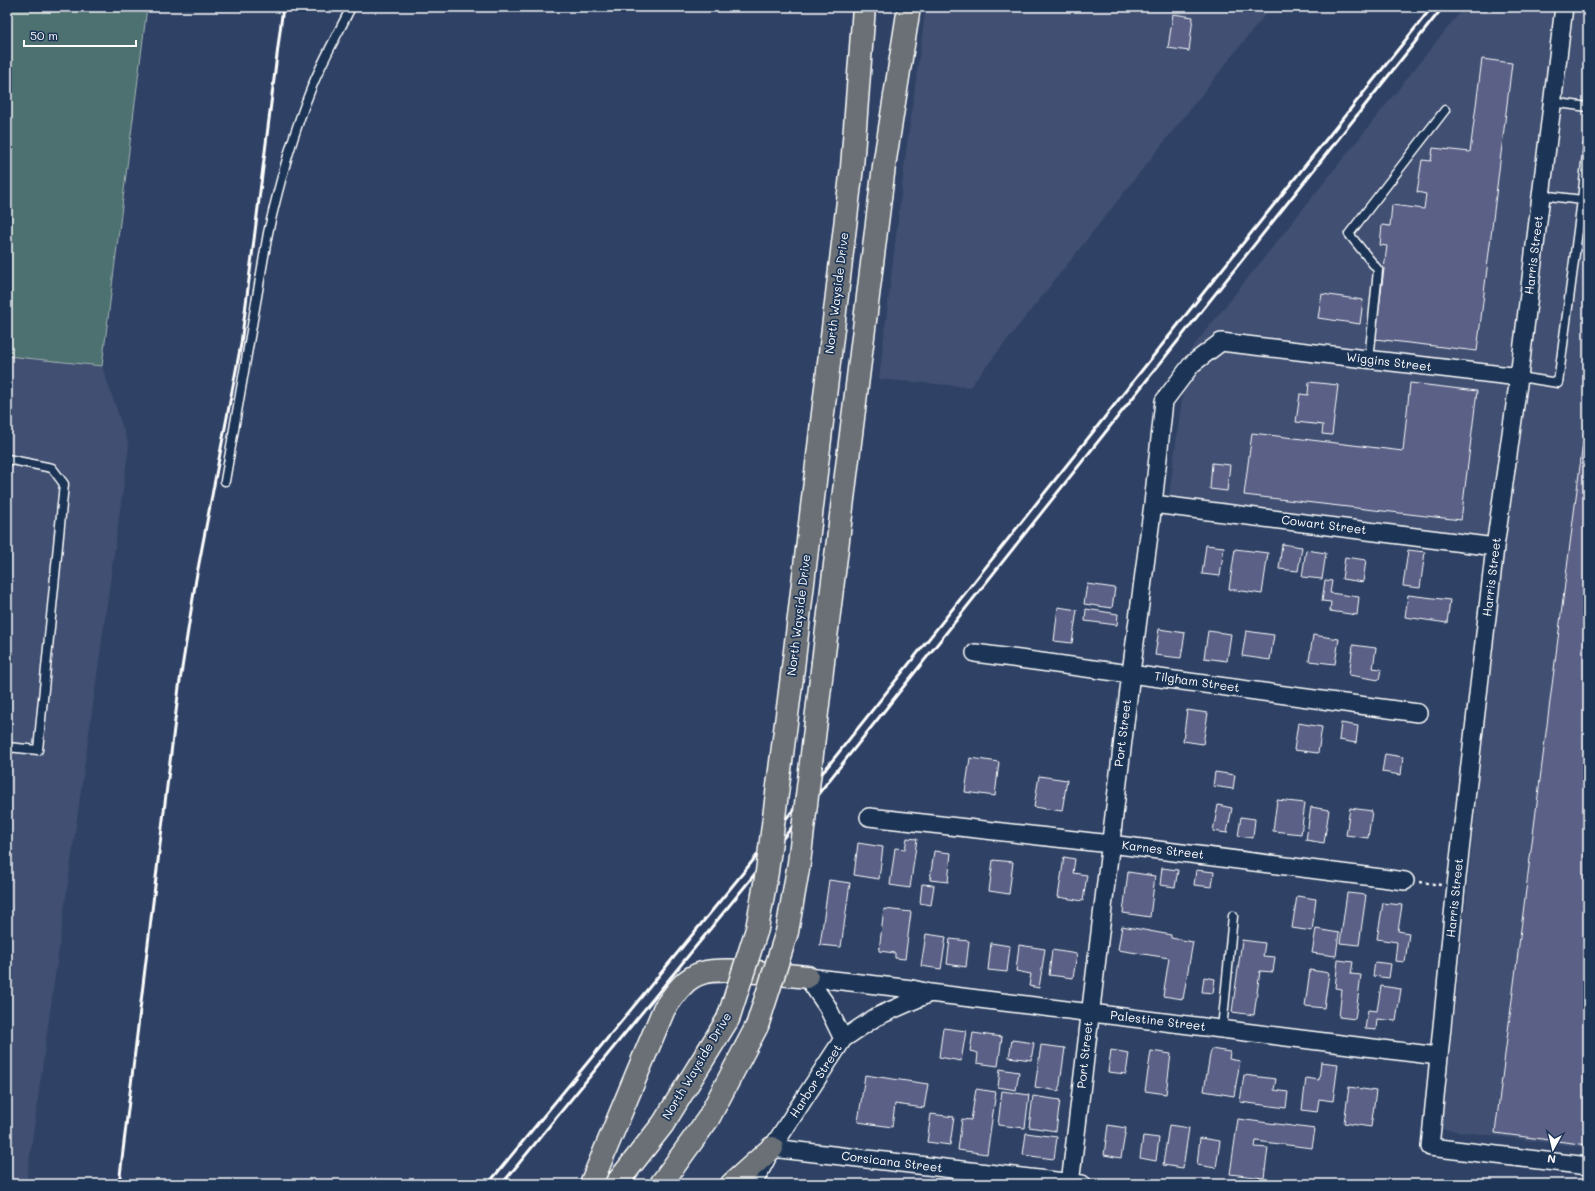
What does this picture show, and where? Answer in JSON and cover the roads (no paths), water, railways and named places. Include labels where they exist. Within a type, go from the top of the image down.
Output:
[{"type":"main road","name":"North Wayside Drive","points":[[616,1184],[663,1124],[728,1018],[757,929],[767,872],[827,384],[852,167],[864,7]]},
{"type":"main road","points":[[661,1184],[708,1118],[757,1026],[787,932],[799,863],[884,166],[909,7]]},
{"type":"main road","points":[[591,1184],[664,1009],[682,985],[701,973],[719,971],[807,977]]},
{"type":"main road","points":[[732,1184],[772,1148]]},
{"type":"street","name":"Harris Street","points":[[1564,7],[1519,377],[1495,547],[1456,886],[1430,1147],[1588,1166]]},
{"type":"street","name":"Port Street","points":[[1074,1184],[1090,1013],[1153,504],[1164,401],[1192,364],[1221,342],[1258,346]]},
{"type":"street","name":"Wiggins Street","points":[[1258,346],[1519,377]]},
{"type":"street","name":"Cowart Street","points":[[1153,504],[1495,547]]},
{"type":"street","name":"Tilgham Street","points":[[976,653],[1418,713]]},
{"type":"street","name":"Karnes Street","points":[[869,817],[1110,844],[1405,881]]},
{"type":"street","name":"Palestine Street","points":[[807,977],[1438,1056]]},
{"type":"street","name":"Harbor Street","points":[[752,1184],[772,1148],[843,1039],[827,1006],[807,977]]},
{"type":"street","points":[[843,1039],[876,1017],[930,993]]},
{"type":"street","name":"Corsicana Street","points":[[772,1148],[1074,1184]]},
{"type":"lane","points":[[225,481],[268,233],[277,195],[300,118],[311,88],[351,7]]},
{"type":"lane","points":[[1552,102],[1588,107]]},
{"type":"lane","points":[[1369,360],[1378,270],[1349,234],[1445,110]]},
{"type":"lane","points":[[1519,377],[1558,383],[1588,145]]},
{"type":"lane","points":[[1541,195],[1582,200]]},
{"type":"lane","points":[[7,460],[52,468],[64,484],[38,750],[7,747]]},
{"type":"lane","points":[[1222,1029],[1233,916]]},
{"type":"railway","points":[[119,1184],[179,687],[196,579],[241,344],[283,7]]},
{"type":"railway","points":[[488,1184],[747,868],[1432,7]]},
{"type":"railway","points":[[502,1184],[746,885],[1443,7]]}]
